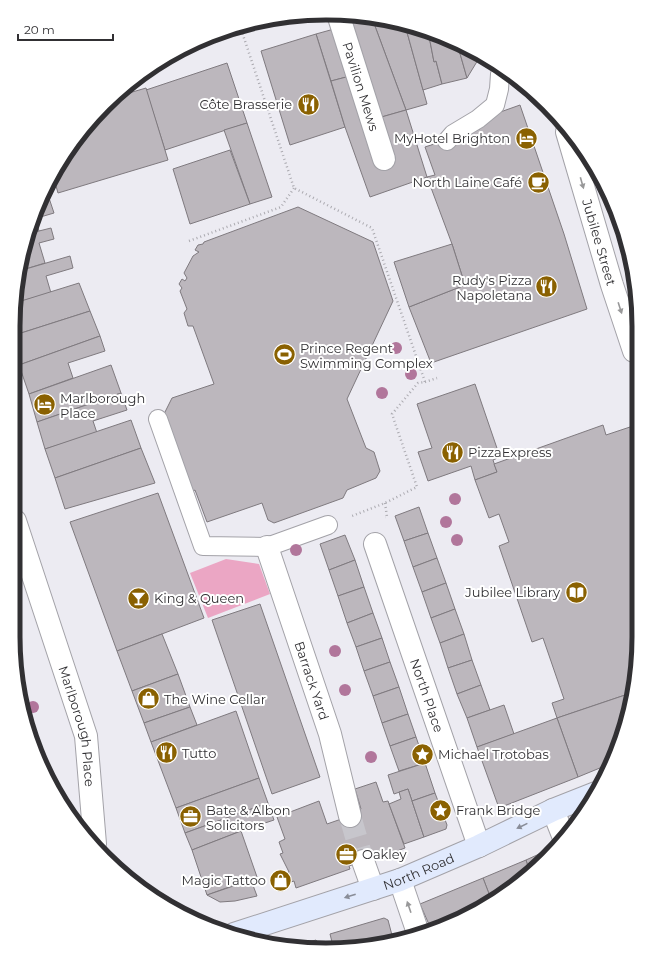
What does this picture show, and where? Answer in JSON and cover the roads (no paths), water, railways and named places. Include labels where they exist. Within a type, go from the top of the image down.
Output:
[{"type":"street","name":"Pavilion Mews","points":[[340,21],[384,159]]},
{"type":"street","name":"Jubilee Street","points":[[570,141],[612,285],[632,345]]},
{"type":"street","name":"Marlborough Place","points":[[20,536],[86,736],[94,837]]},
{"type":"street","name":"North Place","points":[[375,544],[479,846]]},
{"type":"street","name":"Barrack Yard","points":[[267,547],[330,734],[350,816]]},
{"type":"street","name":"North Road","points":[[242,931],[400,880],[479,846],[553,810],[587,797]]},
{"type":"street","points":[[553,810],[562,832]]},
{"type":"street","points":[[363,861],[373,889]]},
{"type":"street","points":[[400,880],[417,929]]},
{"type":"lane","points":[[447,141],[452,134],[478,119],[495,105],[499,89],[500,75]]},
{"type":"lane","points":[[158,419],[203,546],[267,547],[328,525]]},
{"type":"tunnel","points":[[350,816],[363,861]]},
{"type":"place","name":"Côte Brasserie","points":[[308,104]]},
{"type":"place","name":"MyHotel Brighton","points":[[526,138]]},
{"type":"place","name":"North Laine Café","points":[[538,182]]},
{"type":"place","name":"Rudy's Pizza Napoletana","points":[[547,287]]},
{"type":"place","name":"Prince Regent Swimming Complex","points":[[285,355]]},
{"type":"place","name":"Marlborough Place","points":[[45,405]]},
{"type":"place","name":"PizzaExpress","points":[[453,452]]},
{"type":"place","name":"Jubilee Library","points":[[576,592]]},
{"type":"place","name":"King & Queen","points":[[138,598]]},
{"type":"place","name":"The Wine Cellar","points":[[148,699]]},
{"type":"place","name":"Tutto","points":[[166,753]]},
{"type":"place","name":"Michael Trotobas","points":[[422,754]]},
{"type":"place","name":"Frank Bridge","points":[[441,810]]},
{"type":"place","name":"Bate & Albon Solicitors","points":[[190,817]]},
{"type":"place","name":"Oakley","points":[[347,854]]},
{"type":"place","name":"Magic Tattoo","points":[[281,880]]}]
